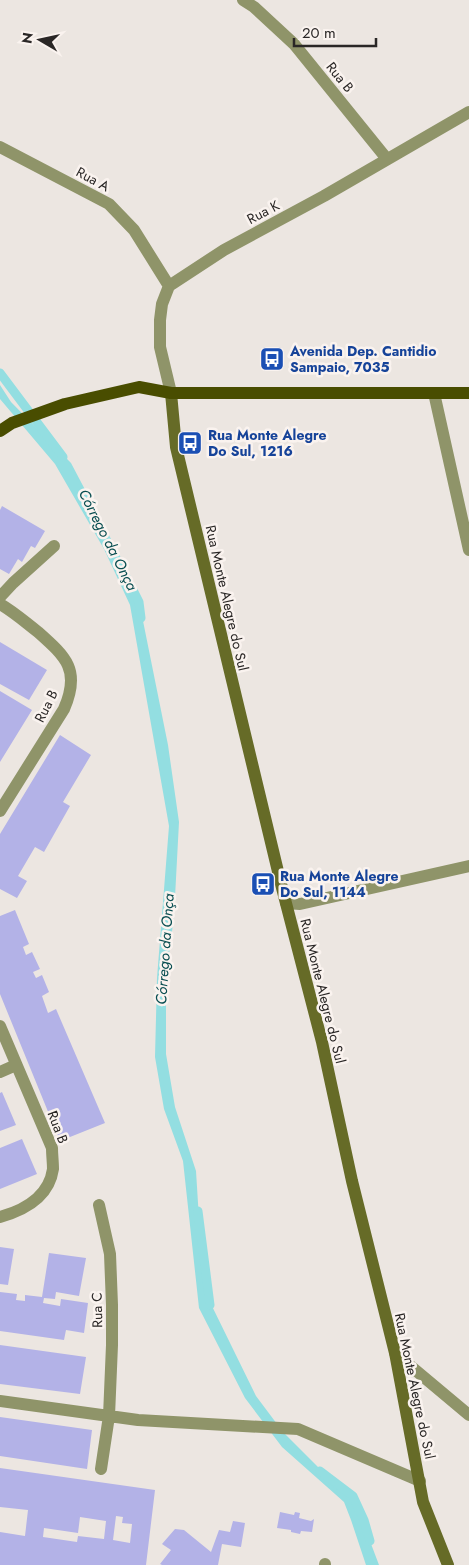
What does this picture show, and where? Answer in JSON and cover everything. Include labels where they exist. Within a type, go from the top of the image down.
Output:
[{"type":"main road","points":[[0,431],[12,423],[65,404],[139,387],[171,393],[469,393]]},
{"type":"street","name":"Rua B","points":[[243,0],[254,7],[294,44],[387,159]]},
{"type":"street","name":"Rua K","points":[[168,286],[224,250],[324,196],[469,112]]},
{"type":"street","name":"Rua A","points":[[0,147],[109,204],[134,230],[168,286]]},
{"type":"street","points":[[168,286],[162,304],[160,347],[171,393]]},
{"type":"street","name":"Rua Monte Alegre do Sul","points":[[171,393],[178,456],[286,902],[322,1042],[352,1181],[394,1353],[423,1502],[448,1565]]},
{"type":"street","points":[[434,393],[469,550]]},
{"type":"street","points":[[0,597],[54,546]]},
{"type":"street","name":"Rua B","points":[[0,604],[14,612],[60,652],[69,666],[71,681],[70,695],[64,709],[0,811]]},
{"type":"street","points":[[286,902],[300,904],[469,866]]},
{"type":"street","name":"Rua B","points":[[0,1026],[52,1148],[53,1168],[48,1187],[37,1200],[23,1209],[0,1217]]},
{"type":"street","points":[[0,1072],[16,1065]]},
{"type":"street","name":"Rua C","points":[[100,1205],[110,1254],[112,1279],[109,1416],[101,1469]]},
{"type":"street","points":[[394,1353],[469,1415]]},
{"type":"street","points":[[0,1401],[138,1420],[298,1429],[420,1481]]},
{"type":"water","points":[[0,385],[11,402],[71,463],[131,577],[140,606],[168,745],[179,822],[174,916],[166,977],[166,1054],[175,1107],[196,1171],[199,1219],[208,1298],[256,1396],[283,1432],[328,1477],[353,1496],[379,1565],[366,1565],[344,1502],[282,1447],[245,1398],[199,1308],[183,1161],[164,1109],[155,1057],[157,978],[169,826],[130,605],[104,549],[55,464],[0,399]]},
{"type":"building","points":[[2,506],[45,531],[35,548],[31,546],[22,562],[18,559],[9,574],[0,569],[0,510]]},
{"type":"building","points":[[0,642],[47,670],[29,700],[0,684]]},
{"type":"building","points":[[0,691],[32,710],[0,762]]},
{"type":"building","points":[[60,735],[91,755],[63,802],[70,806],[44,852],[35,847],[18,876],[27,881],[17,898],[0,889],[0,834]]},
{"type":"building","points":[[15,910],[29,944],[23,947],[26,955],[32,952],[40,969],[33,972],[36,978],[42,975],[49,992],[42,996],[48,1013],[56,1009],[105,1123],[60,1141],[0,994],[0,916]]},
{"type":"building","points":[[2,1092],[16,1125],[0,1131],[0,1093]]},
{"type":"building","points":[[22,1139],[37,1174],[0,1189],[0,1148]]},
{"type":"building","points":[[0,1247],[14,1249],[8,1285],[0,1284]]},
{"type":"building","points":[[49,1253],[86,1258],[79,1296],[56,1292],[55,1299],[44,1298],[43,1303],[60,1306],[61,1299],[88,1303],[84,1333],[66,1330],[64,1340],[0,1331],[0,1292],[17,1294],[16,1300],[25,1301],[25,1295],[42,1297]]},
{"type":"building","points":[[0,1345],[86,1357],[80,1394],[0,1384]]},
{"type":"building","points":[[0,1417],[92,1430],[87,1469],[0,1456]]},
{"type":"building","points":[[0,1468],[155,1490],[146,1565],[0,1565],[0,1532],[25,1536],[28,1510],[0,1507]],"holes":[[[116,1516],[123,1517],[122,1523],[132,1524],[130,1543],[113,1540]],[[80,1517],[106,1521],[104,1539],[78,1536],[77,1542],[43,1537],[44,1528],[78,1533]]]},
{"type":"building","points":[[280,1512],[294,1515],[295,1512],[300,1513],[299,1518],[311,1521],[314,1519],[312,1532],[301,1531],[300,1534],[291,1532],[291,1530],[277,1528]]},
{"type":"building","points":[[233,1521],[245,1523],[241,1547],[222,1544],[218,1565],[160,1564],[171,1550],[162,1544],[175,1529],[184,1530],[211,1552],[219,1530],[230,1532]]},
{"type":"waterway","name":"Córrego da Onça","points":[[0,373],[63,457]]},
{"type":"waterway","name":"Córrego da Onça","points":[[133,590],[139,602],[141,618]]},
{"type":"waterway","name":"Córrego da Onça","points":[[198,1211],[210,1305]]},
{"type":"waterway","name":"Córrego da Onça","points":[[320,1471],[353,1496],[364,1520],[370,1541]]},
{"type":"place","name":"Avenida Dep. Cantidio Sampaio, 7035","points":[[272,359]]},
{"type":"place","name":"Rua Monte Alegre Do Sul, 1216","points":[[190,443]]},
{"type":"place","name":"Rua Monte Alegre Do Sul, 1144","points":[[263,884]]}]
